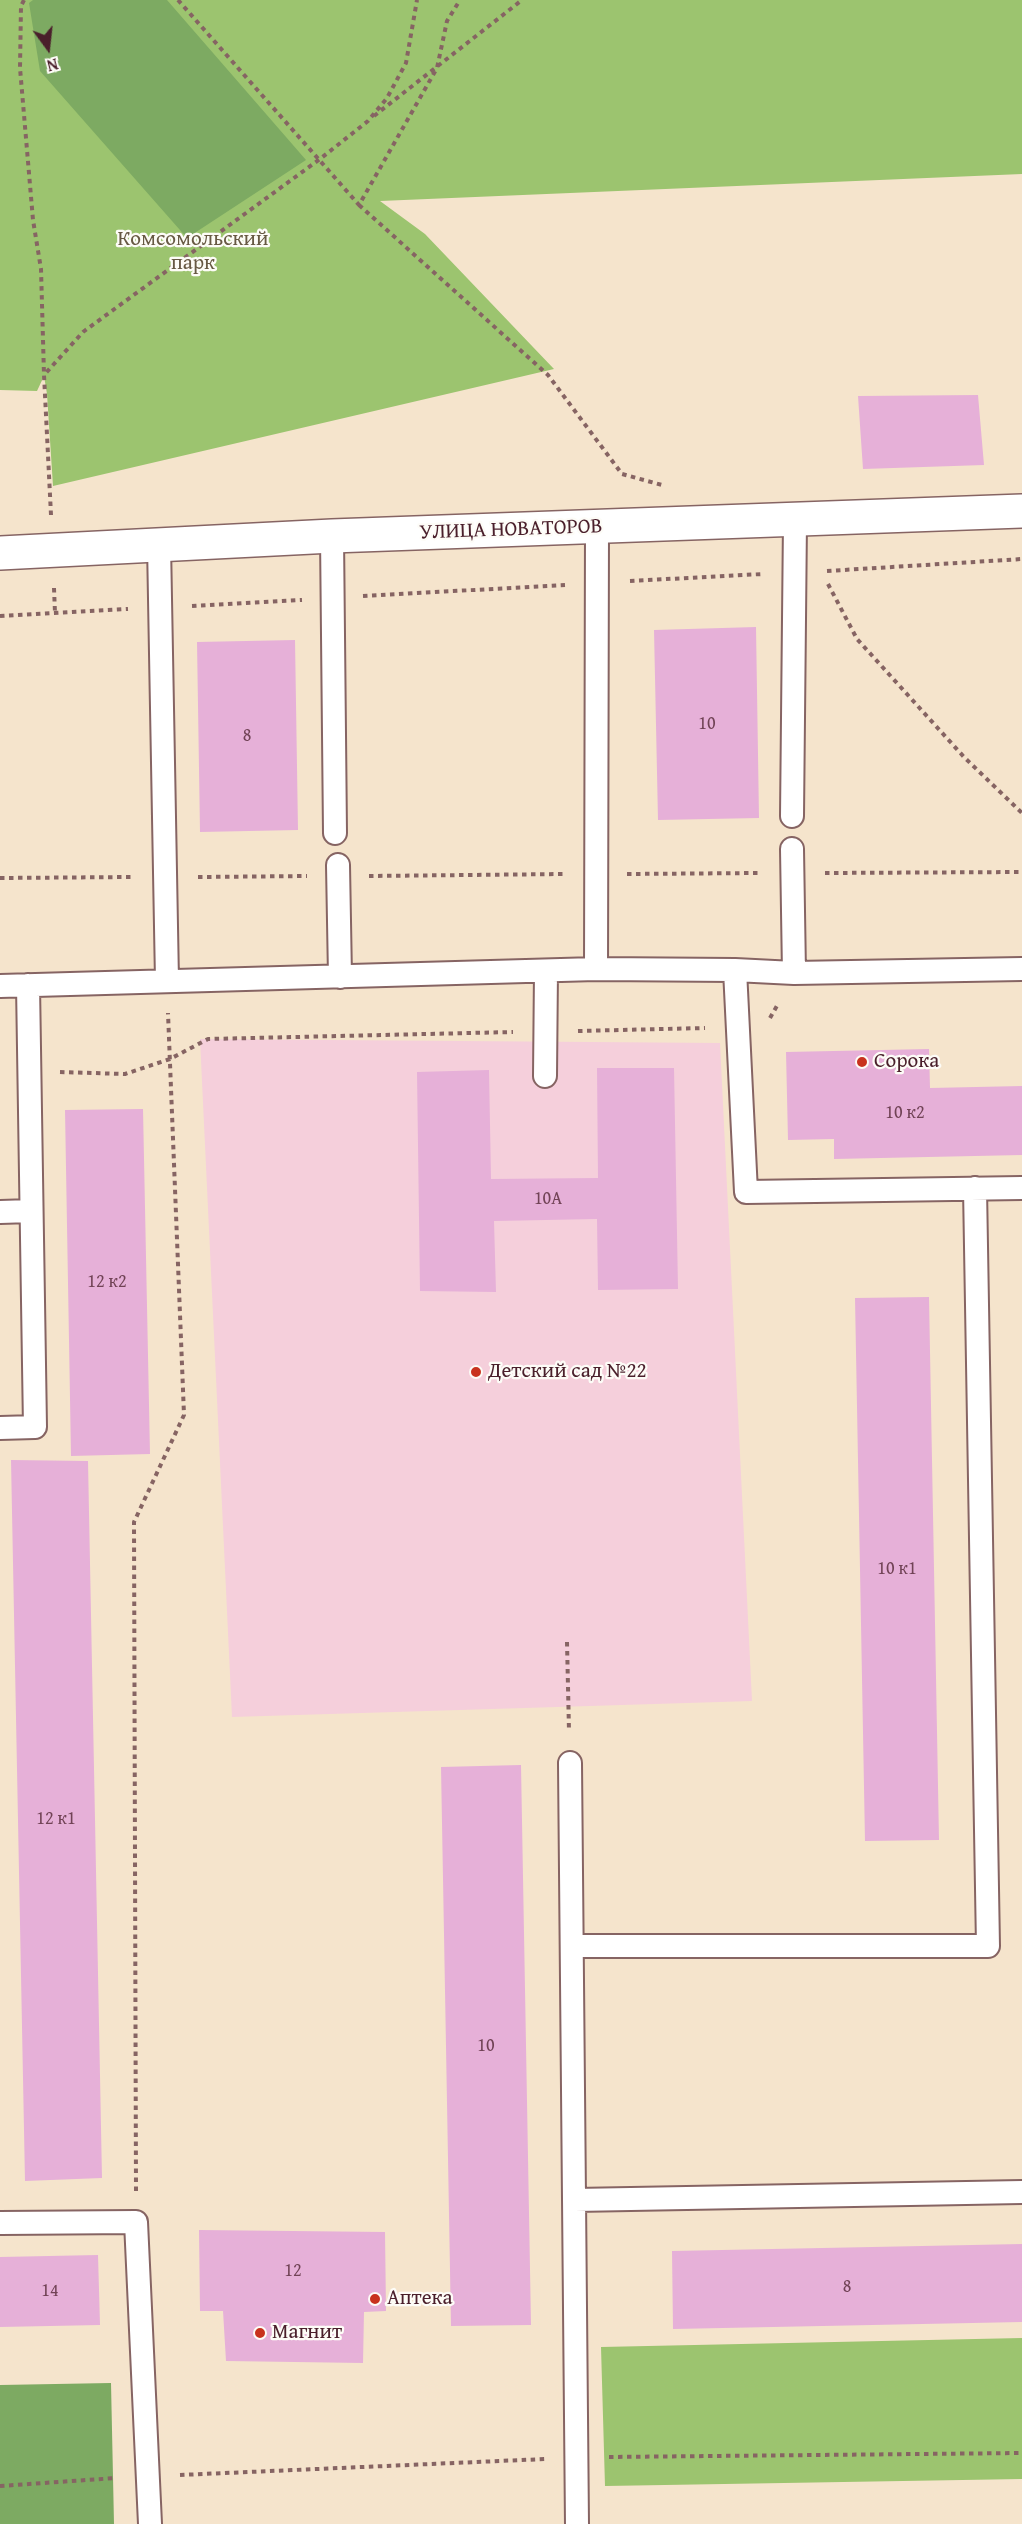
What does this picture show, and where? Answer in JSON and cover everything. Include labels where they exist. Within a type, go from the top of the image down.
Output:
[{"type":"street","name":"УЛИЦА НОВАТОРОВ","points":[[0,553],[332,536],[1022,511]]},
{"type":"lane","points":[[792,816],[795,521]]},
{"type":"lane","points":[[596,969],[597,527]]},
{"type":"lane","points":[[332,536],[335,832]]},
{"type":"lane","points":[[159,544],[167,981]]},
{"type":"lane","points":[[792,849],[794,973]]},
{"type":"lane","points":[[338,871],[340,977]]},
{"type":"lane","points":[[0,986],[596,969],[735,970],[794,973],[1022,969]]},
{"type":"lane","points":[[735,970],[746,1192],[1022,1188]]},
{"type":"lane","points":[[545,1076],[546,971]]},
{"type":"lane","points":[[0,1428],[35,1427],[28,985]]},
{"type":"lane","points":[[572,1946],[988,1946],[975,1188]]},
{"type":"lane","points":[[0,1212],[30,1211]]},
{"type":"lane","points":[[570,1763],[576,2524]]},
{"type":"lane","points":[[575,2200],[1022,2192]]},
{"type":"lane","points":[[0,2223],[136,2222],[150,2524]]},
{"type":"path","points":[[24,0],[21,6],[20,68],[33,220],[41,269],[55,613]]},
{"type":"path","points":[[177,0],[359,205],[548,375],[622,474],[668,487]]},
{"type":"path","points":[[368,121],[387,98],[406,63],[417,0]]},
{"type":"path","points":[[359,205],[437,68],[447,21],[460,0]]},
{"type":"path","points":[[44,375],[83,332],[320,159],[522,0]]},
{"type":"path","points":[[1022,559],[821,571],[857,639],[964,757],[1022,813]]},
{"type":"path","points":[[0,616],[793,572]]},
{"type":"path","points":[[0,878],[165,877],[338,871],[596,874],[1022,872]]},
{"type":"path","points":[[29,1036],[47,1071],[125,1074],[170,1059],[208,1039],[766,1027],[794,973]]},
{"type":"path","points":[[136,2222],[134,1522],[184,1415],[167,981]]},
{"type":"path","points":[[567,1642],[570,1763]]},
{"type":"path","points":[[0,2486],[148,2476]]},
{"type":"shaded area","name":"Детский сад №22","points":[[200,1039],[720,1043],[752,1701],[232,1717]]},
{"type":"green space","name":"Комсомольский парк","points":[[0,0],[1022,0],[1022,174],[380,201],[425,234],[554,369],[53,486],[44,376],[37,391],[0,390]]},
{"type":"green space","points":[[33,0],[167,0],[306,160],[187,238],[40,71],[29,3]]},
{"type":"green space","points":[[1022,2338],[1022,2479],[605,2486],[601,2347]]},
{"type":"green space","points":[[111,2383],[114,2524],[0,2524],[0,2385]]},
{"type":"building","points":[[978,395],[984,465],[863,469],[858,396]]},
{"type":"building","points":[[756,627],[759,818],[658,820],[654,630]]},
{"type":"building","points":[[295,640],[298,830],[200,832],[197,642]]},
{"type":"building","points":[[929,1049],[930,1088],[1022,1086],[1022,1155],[834,1159],[834,1139],[788,1140],[786,1052]]},
{"type":"building","points":[[597,1068],[674,1068],[678,1289],[598,1290],[597,1219],[494,1221],[496,1292],[420,1291],[417,1072],[489,1070],[491,1179],[598,1178]]},
{"type":"building","points":[[143,1109],[150,1454],[71,1456],[65,1110]]},
{"type":"building","points":[[929,1297],[939,1840],[865,1841],[855,1298]]},
{"type":"building","points":[[11,1460],[88,1461],[102,2178],[25,2181]]},
{"type":"building","points":[[521,1765],[531,2325],[451,2326],[441,1767]]},
{"type":"building","points":[[199,2230],[385,2232],[386,2311],[364,2312],[363,2363],[226,2361],[223,2311],[200,2311]]},
{"type":"building","points":[[1022,2244],[1022,2322],[673,2329],[672,2251]]},
{"type":"building","points":[[98,2255],[100,2325],[0,2327],[0,2257]]},
{"type":"place","name":"Сорока","points":[[862,1062]]},
{"type":"place","name":"Детский сад №22","points":[[476,1372]]},
{"type":"place","name":"Аптека","points":[[375,2299]]},
{"type":"place","name":"Магнит","points":[[260,2333]]}]
